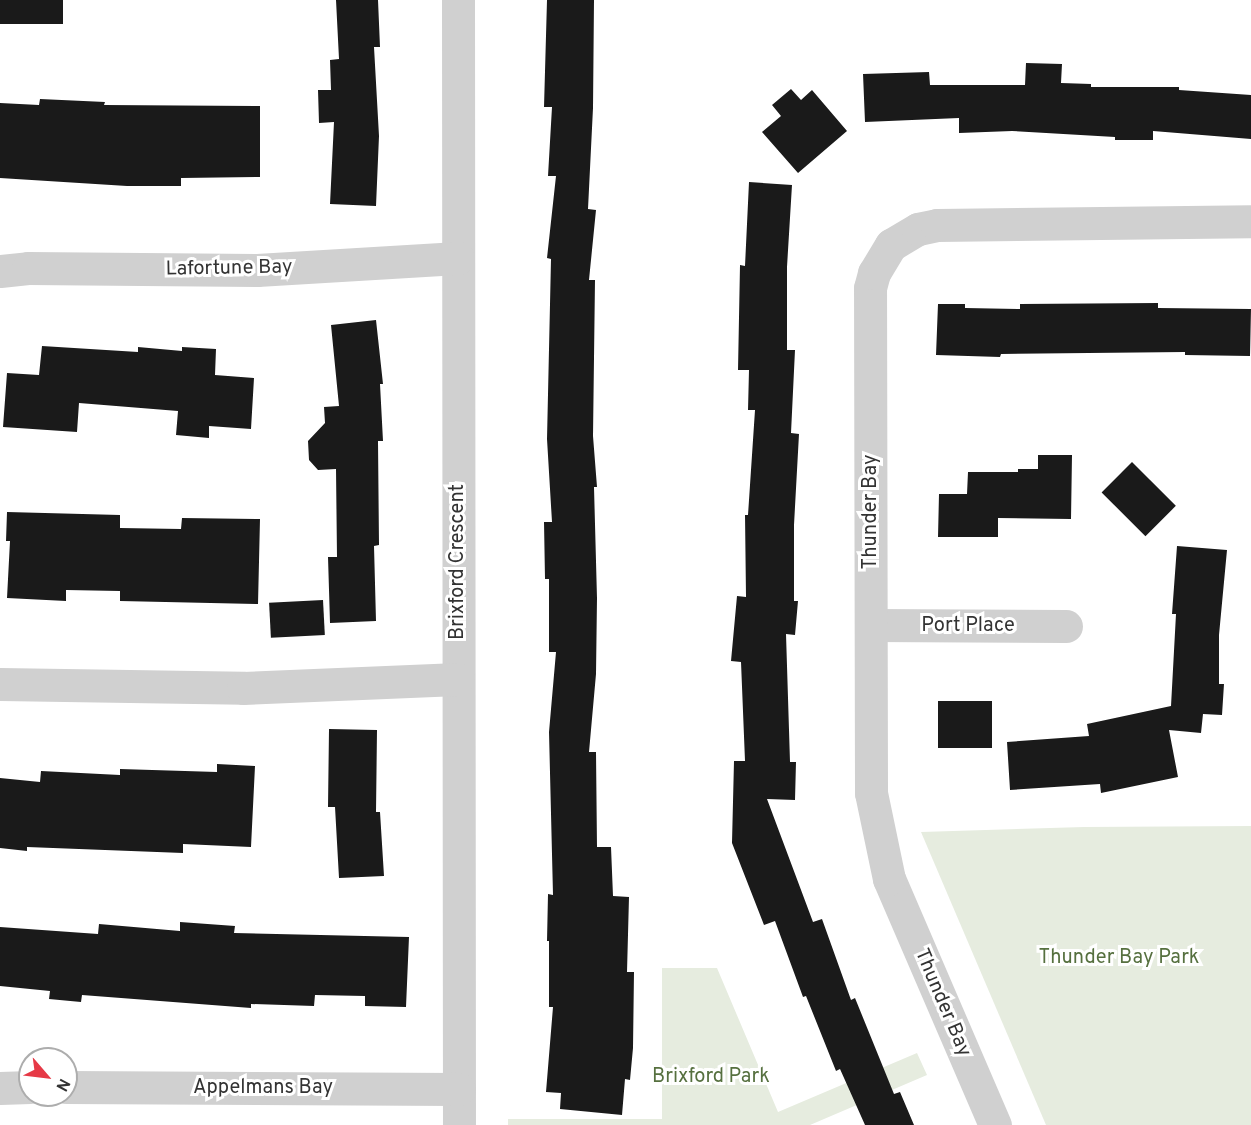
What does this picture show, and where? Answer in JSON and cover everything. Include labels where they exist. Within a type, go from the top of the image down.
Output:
[{"type":"street","name":"Brixford Crescent","points":[[458,0],[459,1125]]},
{"type":"street","name":"Thunder Bay","points":[[995,1125],[900,907],[881,850],[871,793],[870,288],[874,273],[891,245],[918,229],[946,224],[1251,221]]},
{"type":"street","name":"Lafortune Bay","points":[[0,271],[27,268],[257,270],[458,258]]},
{"type":"street","name":"Port Place","points":[[871,625],[1066,626]]},
{"type":"street","points":[[0,684],[243,688],[458,679]]},
{"type":"street","points":[[0,1088],[18,1087]]},
{"type":"street","name":"Appelmans Bay","points":[[78,1087],[459,1089]]},
{"type":"green space","name":"Thunder Bay Park","points":[[1251,826],[1251,1125],[1046,1125],[921,832],[1084,827]]},
{"type":"green space","name":"Brixford Park","points":[[662,968],[717,968],[778,1112],[917,1053],[927,1075],[810,1125],[508,1125],[508,1119],[662,1119]]},
{"type":"building","points":[[0,0],[63,0],[63,24],[0,24]]},
{"type":"building","points":[[336,0],[378,0],[380,47],[374,47],[379,136],[376,206],[330,204],[334,122],[319,123],[318,90],[331,90],[330,60],[339,59]]},
{"type":"building","points":[[547,0],[594,0],[593,108],[588,209],[596,210],[589,280],[595,280],[593,436],[597,487],[594,487],[597,598],[596,674],[589,752],[596,752],[597,847],[611,847],[613,896],[629,897],[627,972],[634,972],[633,1048],[630,1080],[625,1079],[622,1115],[560,1109],[561,1093],[546,1092],[553,1007],[549,1007],[549,941],[547,941],[548,894],[553,895],[549,732],[556,652],[549,652],[549,579],[545,579],[544,522],[552,522],[547,439],[551,259],[547,258],[556,176],[548,176],[552,107],[544,107]]},
{"type":"building","points":[[1026,63],[1062,64],[1061,83],[1091,84],[1091,87],[1179,87],[1179,90],[1251,95],[1251,139],[1153,131],[1153,140],[1115,140],[1115,137],[1012,131],[959,133],[959,118],[865,122],[863,74],[929,72],[930,85],[1025,85]]},
{"type":"building","points":[[791,89],[801,100],[812,90],[847,131],[798,173],[762,132],[781,116],[772,105]]},
{"type":"building","points":[[40,99],[105,102],[104,105],[260,106],[260,177],[181,178],[181,186],[127,186],[0,178],[0,103],[39,105]]},
{"type":"building","points":[[749,182],[792,185],[787,267],[787,350],[795,350],[791,433],[799,434],[794,525],[794,601],[798,601],[795,635],[786,634],[790,762],[796,762],[795,800],[767,799],[813,922],[822,919],[851,1000],[855,998],[894,1094],[900,1092],[914,1125],[865,1125],[840,1069],[836,1071],[806,996],[803,997],[775,921],[764,925],[732,843],[734,761],[745,761],[741,662],[731,661],[737,596],[746,597],[745,515],[748,515],[755,410],[748,410],[749,370],[738,370],[740,265],[745,266]]},
{"type":"building","points":[[1158,303],[1158,308],[1251,309],[1250,356],[1185,355],[1185,352],[1001,354],[1000,357],[936,355],[938,304],[965,304],[965,308],[1020,309],[1020,304]]},
{"type":"building","points":[[376,320],[383,384],[380,384],[383,441],[378,441],[379,545],[374,546],[376,621],[330,623],[328,557],[337,557],[336,469],[318,470],[309,460],[308,441],[325,423],[324,407],[339,406],[331,325]]},
{"type":"building","points":[[42,346],[138,352],[138,347],[182,351],[182,347],[216,349],[215,375],[254,378],[251,429],[209,426],[209,438],[176,435],[178,411],[79,403],[77,432],[3,427],[7,373],[39,375]]},
{"type":"building","points":[[1038,455],[1072,455],[1071,519],[998,518],[998,537],[938,537],[939,494],[967,494],[968,472],[1018,472],[1018,469],[1038,469]]},
{"type":"building","points":[[1132,462],[1176,506],[1145,536],[1102,492]]},
{"type":"building","points":[[7,512],[120,515],[120,528],[181,529],[182,518],[260,519],[258,604],[120,601],[120,591],[66,590],[66,601],[7,598],[10,541],[6,541]]},
{"type":"building","points":[[1177,546],[1227,550],[1219,635],[1219,684],[1224,684],[1222,715],[1203,714],[1201,733],[1169,730],[1178,777],[1101,793],[1100,784],[1010,790],[1007,742],[1089,736],[1087,724],[1171,706],[1176,614],[1172,614]]},
{"type":"building","points":[[323,600],[325,635],[271,638],[269,603]]},
{"type":"building","points":[[938,701],[992,701],[992,748],[938,748]]},
{"type":"building","points":[[329,729],[377,730],[376,812],[380,812],[384,876],[339,878],[335,807],[328,807]]},
{"type":"building","points":[[217,764],[255,766],[251,847],[183,844],[183,853],[27,847],[27,851],[0,848],[0,778],[40,782],[41,771],[120,775],[120,769],[217,772]]},
{"type":"building","points":[[180,922],[235,926],[234,933],[409,937],[406,1007],[365,1006],[365,996],[315,995],[314,1006],[251,1004],[251,1008],[82,995],[81,1002],[49,999],[50,991],[0,986],[0,927],[98,934],[99,924],[180,931]]}]
